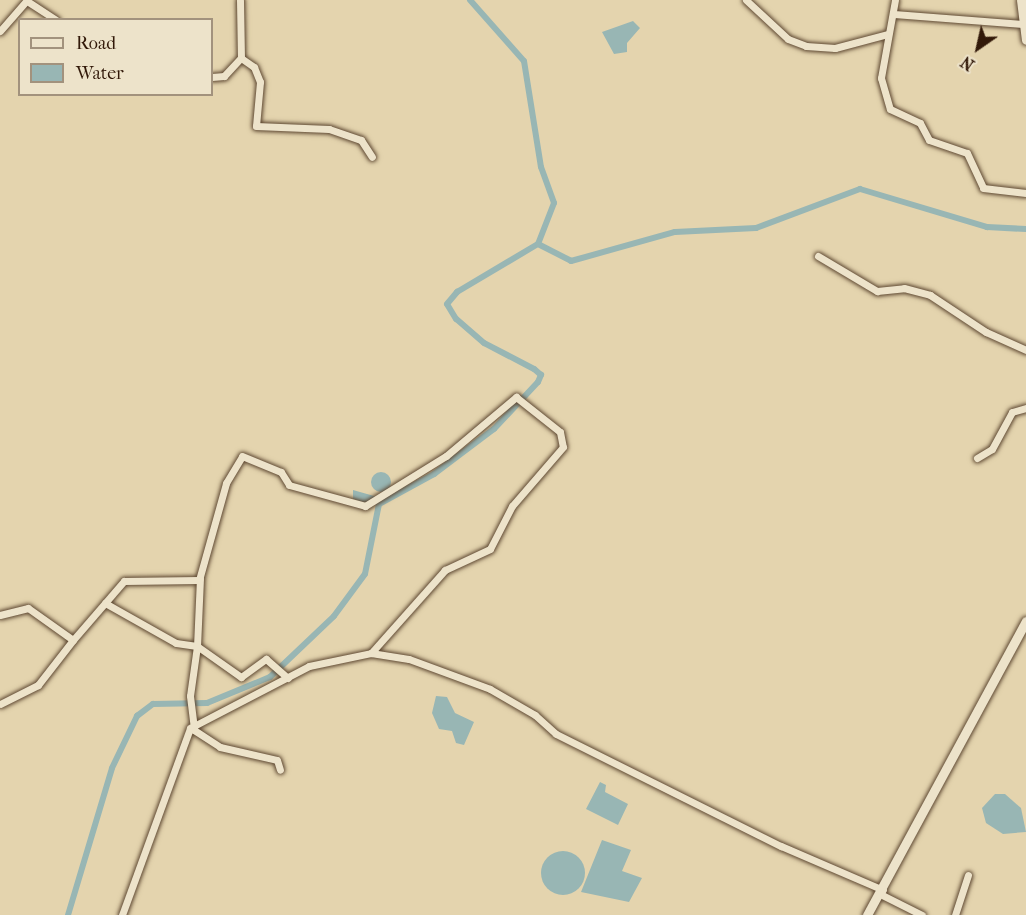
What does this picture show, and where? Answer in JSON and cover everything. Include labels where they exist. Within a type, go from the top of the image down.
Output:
[{"type":"street","points":[[213,77],[224,75],[241,58],[240,0]]},
{"type":"street","points":[[746,0],[788,39],[806,46],[835,48],[888,34]]},
{"type":"street","points":[[895,0],[881,78],[890,109],[920,123],[929,140],[967,153],[983,188],[1026,194]]},
{"type":"street","points":[[1021,0],[1026,40]]},
{"type":"street","points":[[0,31],[27,1],[53,18]]},
{"type":"street","points":[[894,14],[1023,24]]},
{"type":"street","points":[[241,58],[254,67],[260,82],[256,126],[329,129],[361,140],[372,157]]},
{"type":"street","points":[[818,256],[877,291],[904,288],[930,295],[986,332],[1026,350]]},
{"type":"street","points":[[122,915],[192,726],[190,696],[197,646],[200,578],[226,483],[242,456],[281,472],[289,485],[365,506],[446,456],[516,397],[560,432],[563,447],[512,506],[490,549],[445,570],[371,653]]},
{"type":"street","points":[[978,458],[992,449],[1012,412],[1026,408]]},
{"type":"street","points":[[0,704],[38,685],[124,581],[200,578]]},
{"type":"street","points":[[105,603],[176,643],[197,646],[242,677],[266,659],[288,678]]},
{"type":"street","points":[[0,615],[28,608],[73,640]]},
{"type":"street","points":[[867,915],[882,892],[1026,621]]},
{"type":"street","points":[[192,726],[318,663],[371,653],[409,659],[490,689],[536,715],[556,734],[781,846],[882,892],[922,915]]},
{"type":"street","points":[[192,726],[220,747],[277,760],[280,770]]},
{"type":"street","points":[[956,915],[968,875]]},
{"type":"water","points":[[633,21],[640,28],[627,43],[627,52],[614,54],[602,32]]},
{"type":"water","points":[[381,472],[388,475],[391,482],[388,489],[381,492],[374,489],[371,482],[374,475]]},
{"type":"water","points":[[353,490],[375,497],[370,504],[353,499]]},
{"type":"water","points":[[436,696],[447,697],[455,713],[474,722],[464,745],[456,743],[452,731],[439,729],[432,713]]},
{"type":"water","points":[[600,782],[606,785],[605,792],[628,804],[618,825],[586,809]]},
{"type":"water","points":[[995,794],[1005,794],[1021,808],[1026,832],[1003,834],[986,823],[982,808]]},
{"type":"water","points":[[602,840],[631,850],[622,871],[642,878],[629,902],[581,892]]},
{"type":"water","points":[[563,851],[578,858],[585,873],[578,888],[563,895],[548,888],[541,873],[548,858]]},
{"type":"waterway","points":[[470,0],[524,61],[541,167],[554,203],[538,244]]},
{"type":"waterway","points":[[68,915],[112,768],[137,716],[153,704],[207,703],[270,677],[334,616],[365,574],[379,504],[434,474],[494,429],[538,382],[541,375],[534,369],[484,343],[456,319],[447,304],[457,292],[538,244],[571,261],[675,232],[756,228],[860,189],[987,227],[1026,229]]}]
